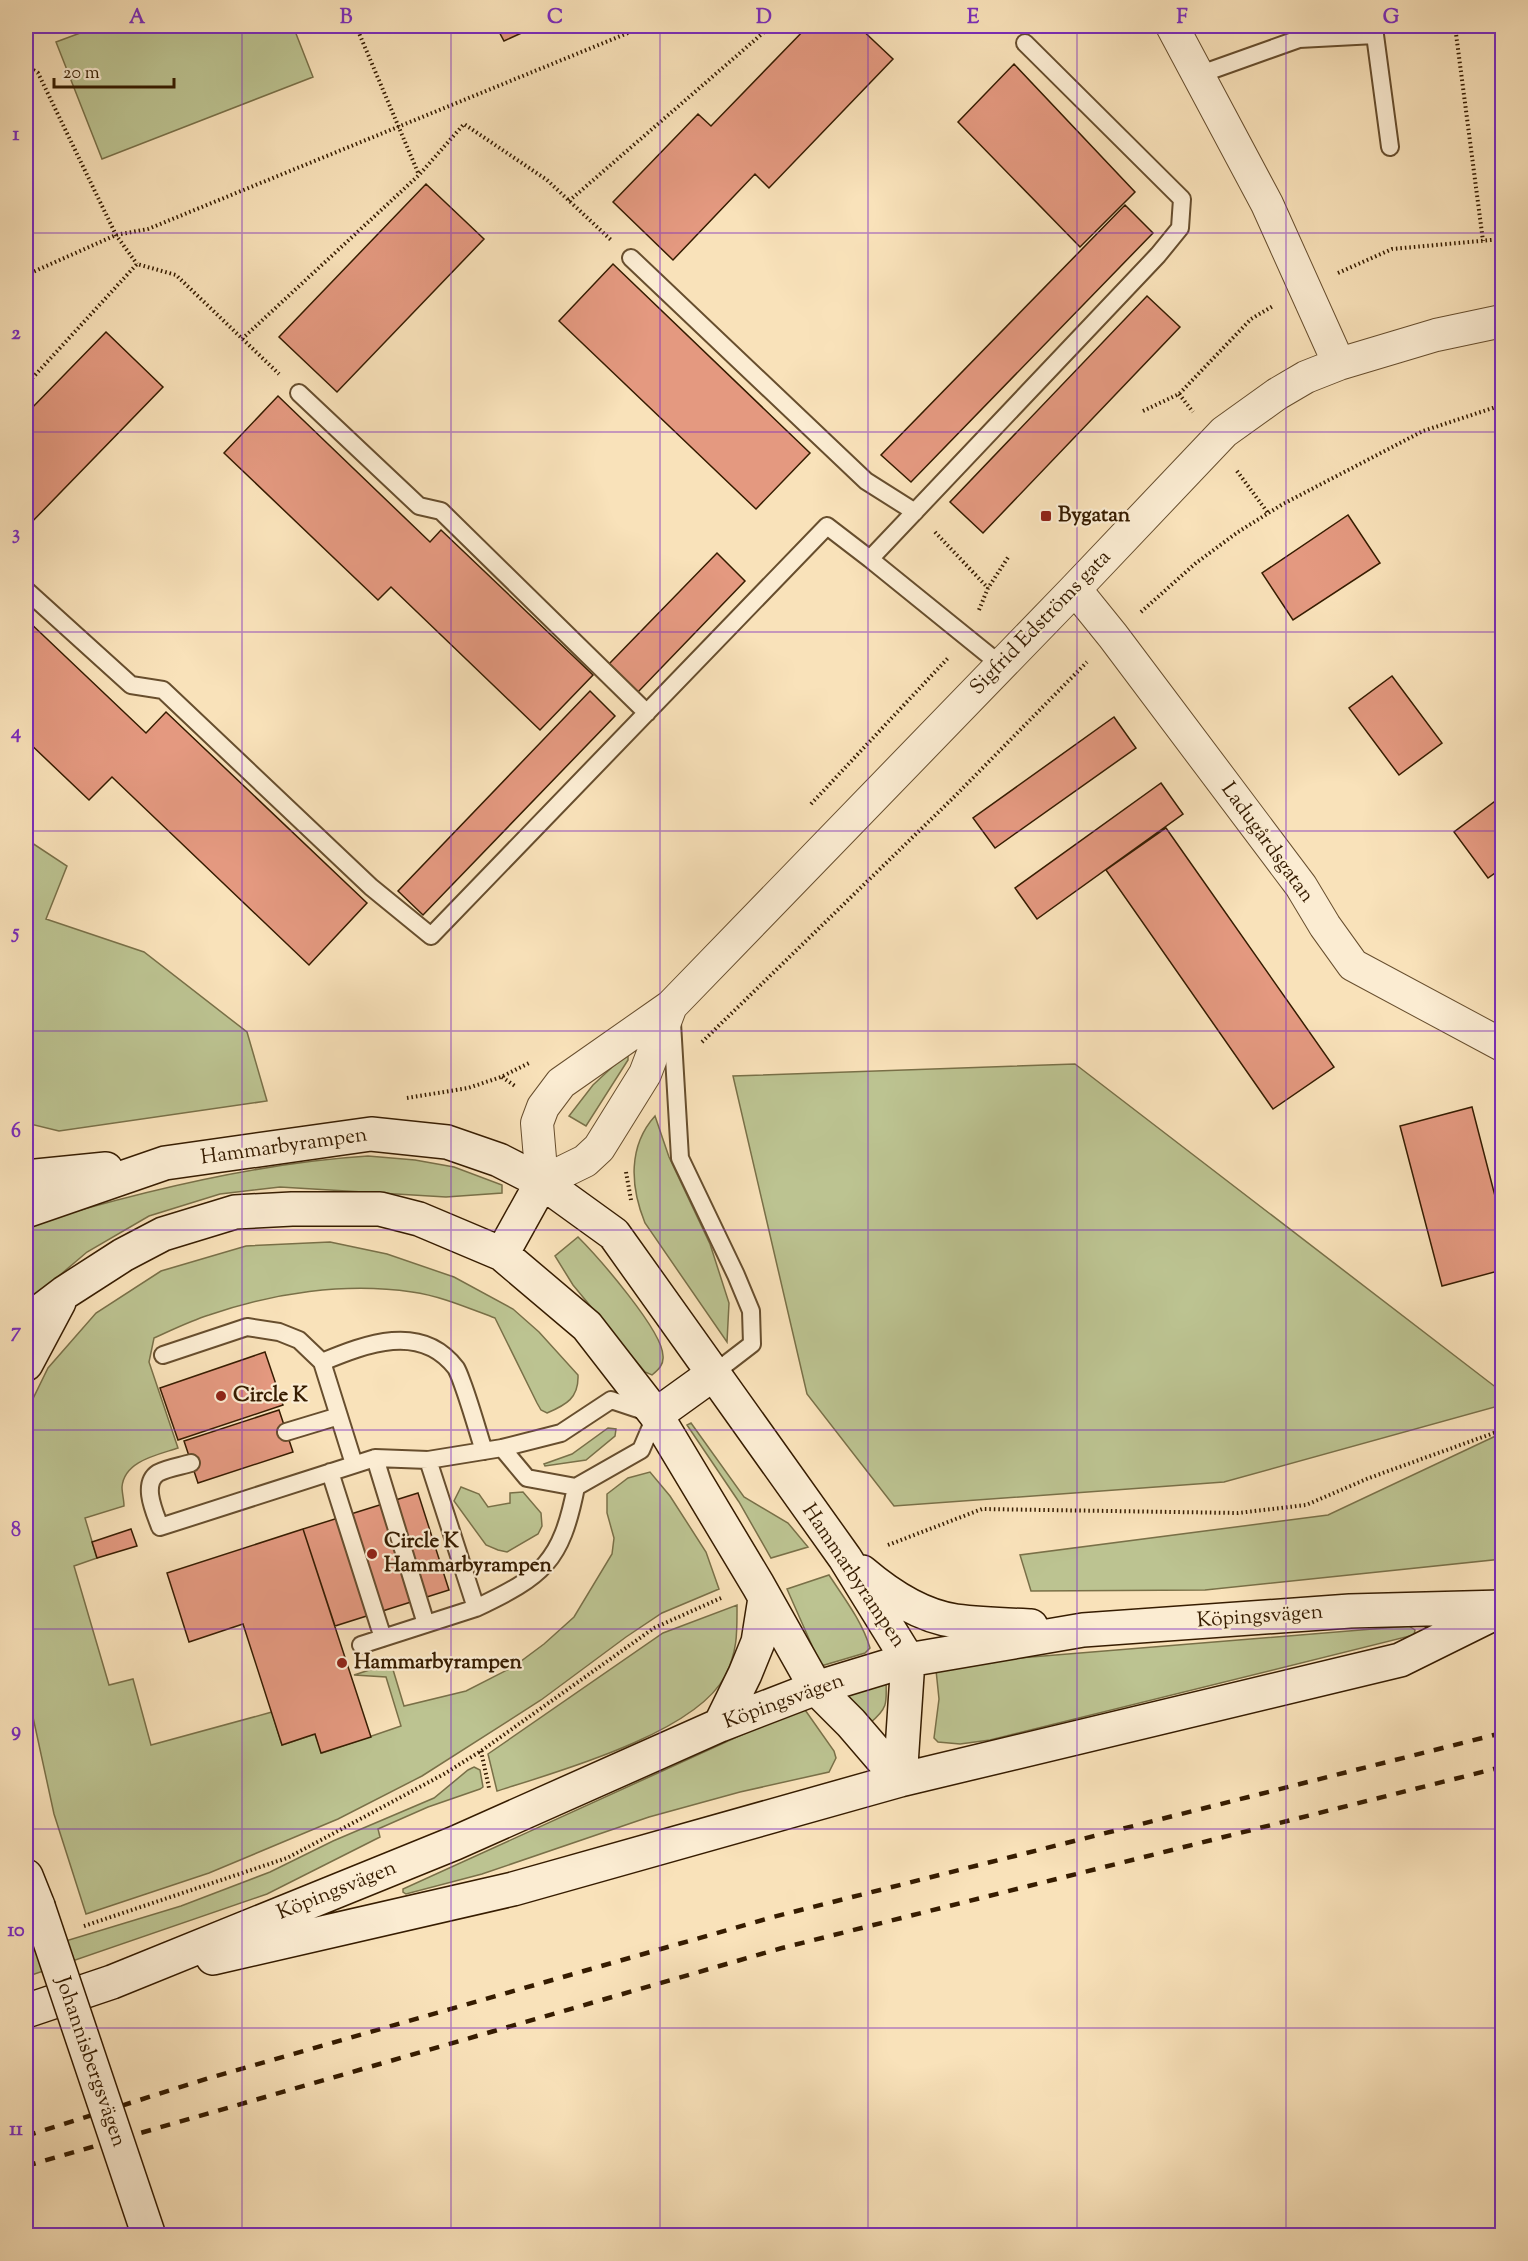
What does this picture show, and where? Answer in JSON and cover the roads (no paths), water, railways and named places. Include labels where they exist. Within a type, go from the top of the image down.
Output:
[{"type":"main road","name":"Hammarbyrampen","points":[[26,1210],[165,1163],[371,1134],[447,1142],[499,1160],[542,1182],[614,1234],[846,1558],[908,1660],[900,1780]]},
{"type":"main road","points":[[26,1177],[165,1163]]},
{"type":"main road","points":[[502,1254],[542,1182]]},
{"type":"main road","points":[[26,1322],[64,1293],[123,1255],[163,1234],[235,1212],[292,1209],[380,1209],[419,1219],[502,1254],[587,1326],[656,1415],[816,1688],[851,1723],[900,1780]]},
{"type":"main road","points":[[26,1364],[64,1293]]},
{"type":"main road","points":[[656,1415],[713,1374]]},
{"type":"main road","points":[[846,1558],[881,1588],[904,1603],[954,1621],[1083,1630]]},
{"type":"main road","points":[[720,1725],[746,1674],[758,1642],[765,1598]]},
{"type":"main road","name":"Köpingsvägen","points":[[26,2011],[112,1982],[455,1843],[720,1725],[816,1688],[908,1660],[1083,1630],[1350,1611],[1503,1608]]},
{"type":"main road","name":"Köpingsvägen","points":[[112,1982],[513,1889],[900,1780],[1400,1660],[1503,1608]]},
{"type":"main road","name":"Johannisbergsvägen","points":[[30,1883],[149,2235]]},
{"type":"street","points":[[1172,26],[1267,204],[1339,364]]},
{"type":"street","name":"Sigfrid Edströms gata","points":[[671,1006],[645,1074],[599,1148],[585,1161],[542,1182],[537,1123],[543,1107],[561,1083],[671,1006],[1075,590],[1224,432],[1277,394],[1306,377],[1339,364],[1436,335],[1503,321]]},
{"type":"street","name":"Ladugårdsgatan","points":[[1075,590],[1113,636],[1301,886],[1325,926],[1353,965],[1503,1045]]},
{"type":"lane","points":[[1198,75],[1298,32],[1375,30],[1390,147]]},
{"type":"lane","points":[[870,559],[1158,255],[1179,228],[1182,199],[1025,43]]},
{"type":"lane","points":[[631,258],[866,481],[915,512]]},
{"type":"lane","points":[[298,393],[419,506],[441,511],[647,713]]},
{"type":"lane","points":[[26,590],[131,685],[163,690],[371,887],[431,936],[827,526],[1001,665]]},
{"type":"lane","points":[[671,1006],[680,1158],[751,1311],[752,1344],[713,1374]]},
{"type":"lane","points":[[163,1355],[248,1327],[279,1332],[299,1340],[322,1362],[354,1464]]},
{"type":"lane","points":[[322,1362],[361,1346],[405,1340],[433,1346],[457,1369],[484,1451]]},
{"type":"lane","points":[[191,1463],[157,1474],[150,1484],[151,1497],[160,1527],[375,1458],[428,1460],[502,1448],[561,1433],[611,1400],[656,1415],[641,1450],[576,1487],[527,1478],[502,1448]]},
{"type":"lane","points":[[286,1432],[339,1416]]},
{"type":"lane","points":[[375,1458],[426,1624]]},
{"type":"lane","points":[[428,1460],[476,1608]]},
{"type":"lane","points":[[330,1472],[383,1638]]},
{"type":"lane","points":[[361,1645],[476,1608],[516,1588],[542,1570],[564,1533],[576,1487]]},
{"type":"railway","points":[[26,2136],[209,2078],[773,1917],[1502,1733]]},
{"type":"railway","points":[[26,2166],[782,1948],[1502,1767]]},
{"type":"place","name":"Bygatan","points":[[1046,516]]},
{"type":"place","name":"Circle K","points":[[221,1396]]},
{"type":"place","name":"Circle K Hammarbyrampen","points":[[372,1554]]},
{"type":"place","name":"Hammarbyrampen","points":[[342,1663]]}]
